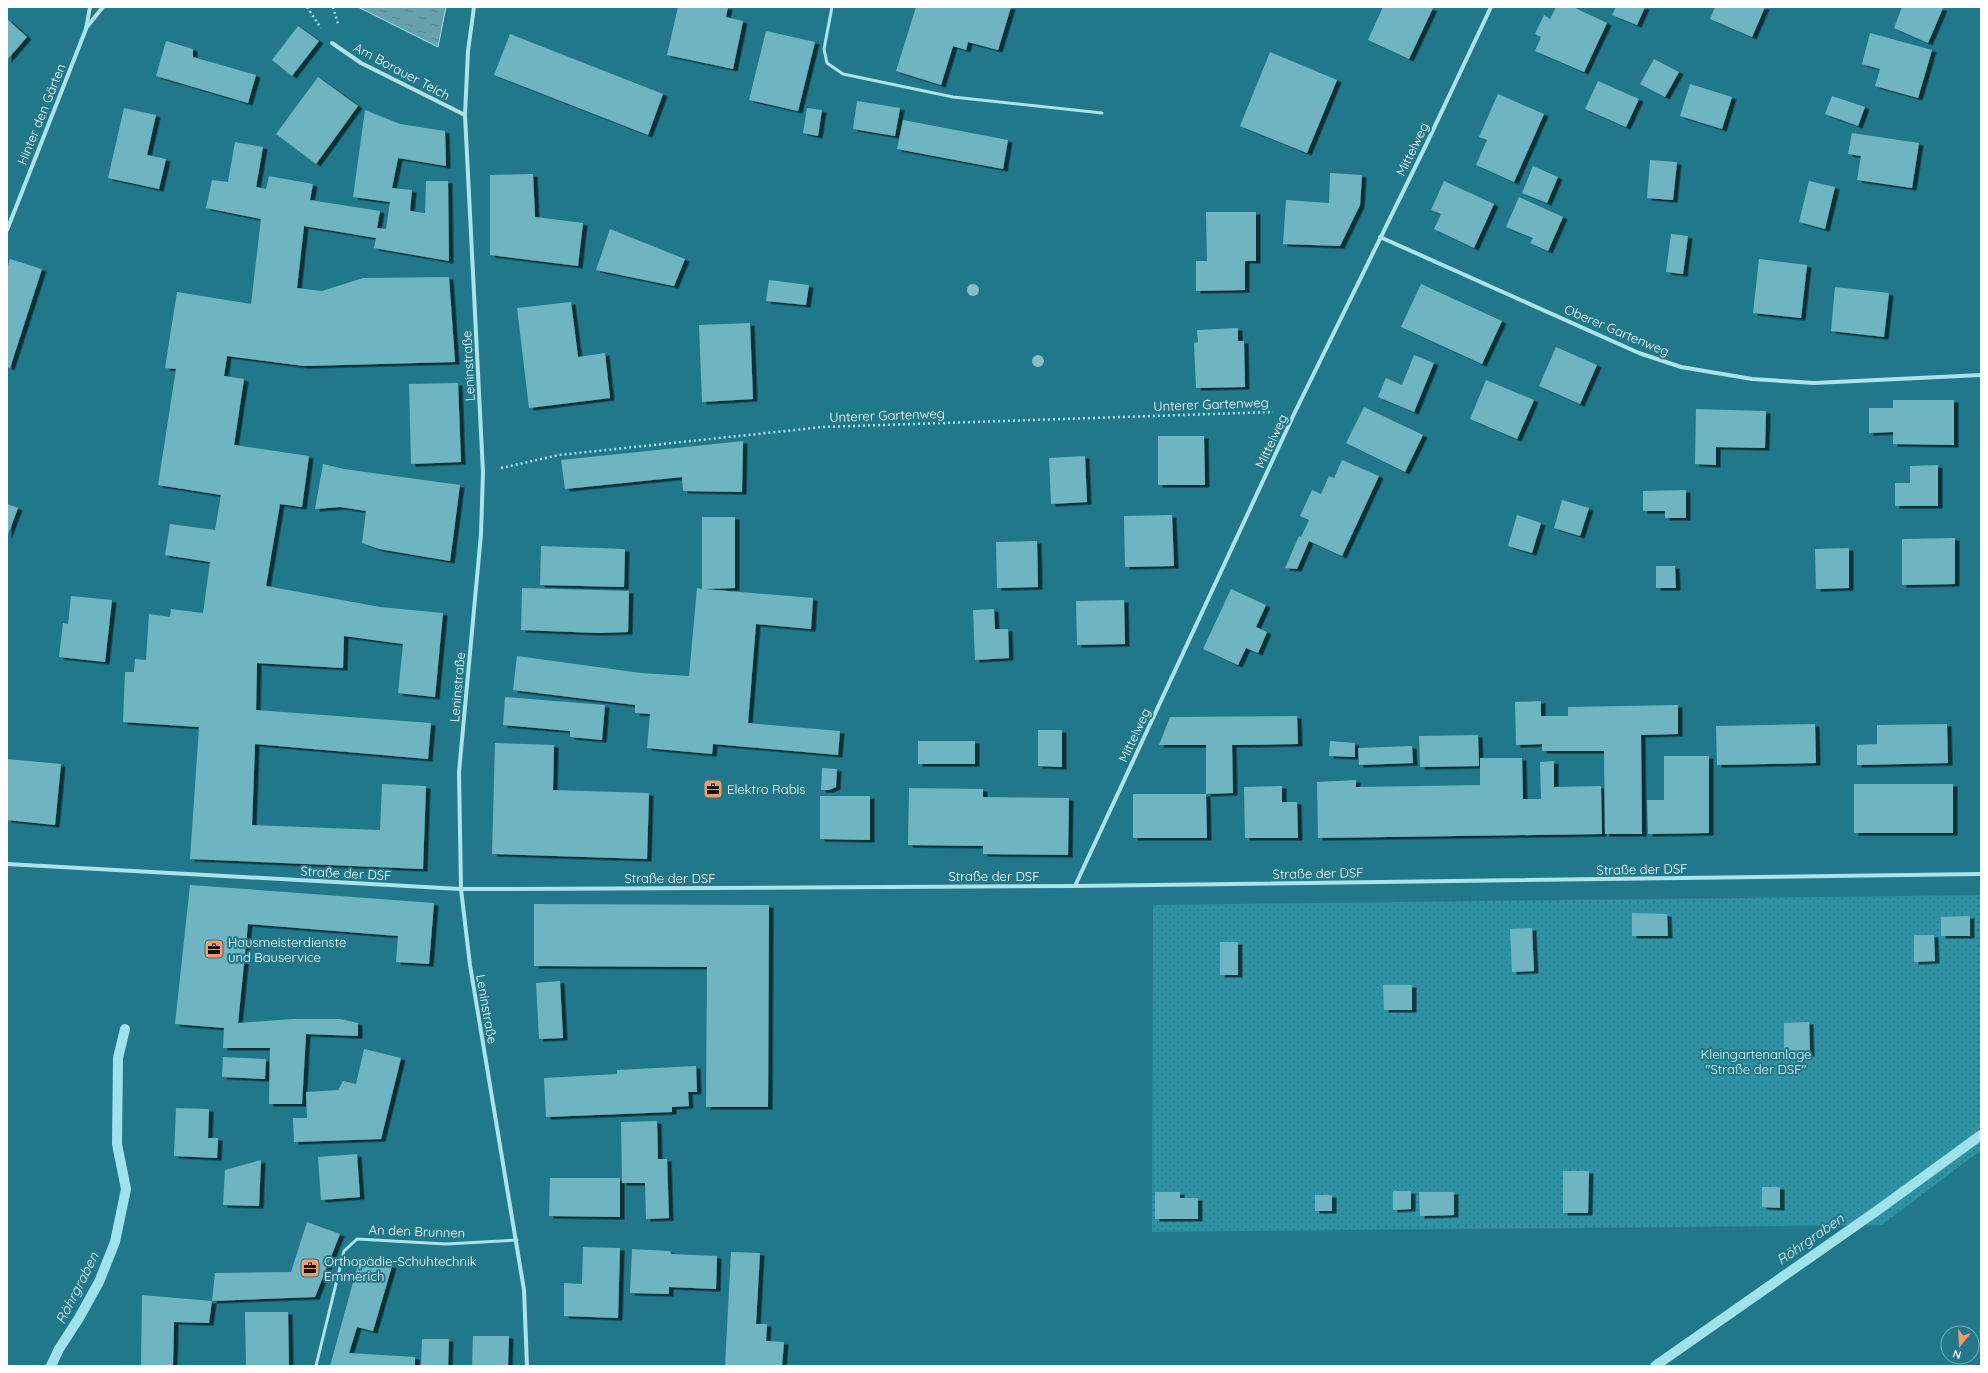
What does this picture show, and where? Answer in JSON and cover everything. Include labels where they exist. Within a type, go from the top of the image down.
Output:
[{"type":"street","points":[[86,29],[90,7]]},
{"type":"street","points":[[86,29],[103,7]]},
{"type":"street","name":"Leninstraße","points":[[474,7],[468,50],[465,115],[483,472],[481,534],[459,772],[461,889],[470,965],[517,1240],[524,1290],[527,1366]]},
{"type":"street","name":"Mittelweg","points":[[1075,886],[1295,412],[1491,7]]},
{"type":"street","name":"Hinter den Gärten","points":[[7,230],[86,29]]},
{"type":"street","name":"Am Borauer Teich","points":[[332,43],[361,63],[465,115]]},
{"type":"street","name":"Oberer Gartenweg","points":[[1380,237],[1639,353],[1681,367],[1752,379],[1814,382],[1981,375]]},
{"type":"street","name":"Straße der DSF","points":[[7,864],[461,889],[1075,886],[1981,874]]},
{"type":"lane","points":[[832,7],[824,49],[827,63],[843,74],[953,97],[1102,113]]},
{"type":"lane","name":"An den Brunnen","points":[[316,1366],[344,1251],[357,1239],[446,1244],[517,1240]]},
{"type":"path","points":[[307,7],[332,43]]},
{"type":"path","name":"Unterer Gartenweg","points":[[483,472],[559,455],[823,427],[1295,412]]},
{"type":"green space","name":"Kleingartenanlage \"Straße der DSF\"","points":[[1981,895],[1981,1150],[1882,1225],[1152,1232],[1153,905]]},
{"type":"water","points":[[358,7],[446,7],[438,47]]},
{"type":"building","points":[[678,7],[728,7],[726,17],[743,21],[733,69],[667,55]]},
{"type":"building","points":[[916,7],[1011,7],[998,50],[968,42],[966,50],[953,46],[941,85],[896,71]]},
{"type":"building","points":[[1383,7],[1433,8],[1409,59],[1368,40]]},
{"type":"building","points":[[1556,7],[1573,7],[1607,23],[1584,72],[1535,51],[1541,37],[1535,34],[1544,15],[1550,19]]},
{"type":"building","points":[[1616,7],[1645,7],[1637,25],[1612,15]]},
{"type":"building","points":[[1715,7],[1765,7],[1752,37],[1710,19]]},
{"type":"building","points":[[1902,7],[1943,8],[1928,43],[1894,28]]},
{"type":"building","points":[[7,19],[27,37],[7,60]]},
{"type":"building","points":[[298,26],[319,41],[292,76],[272,60]]},
{"type":"building","points":[[766,31],[815,42],[798,111],[749,100]]},
{"type":"building","points":[[1870,33],[1932,50],[1918,98],[1875,86],[1880,69],[1862,64]]},
{"type":"building","points":[[510,34],[663,94],[648,135],[494,75]]},
{"type":"building","points":[[166,41],[193,49],[193,57],[256,75],[248,103],[156,76]]},
{"type":"building","points":[[1270,52],[1337,80],[1307,153],[1240,126]]},
{"type":"building","points":[[1654,59],[1679,72],[1665,97],[1640,84]]},
{"type":"building","points":[[318,77],[358,106],[316,164],[276,134]]},
{"type":"building","points":[[1598,81],[1639,99],[1626,127],[1585,109]]},
{"type":"building","points":[[1690,84],[1732,97],[1722,129],[1680,116]]},
{"type":"building","points":[[1498,94],[1544,114],[1514,182],[1476,165],[1487,140],[1479,137]]},
{"type":"building","points":[[1832,96],[1865,107],[1858,126],[1825,114]]},
{"type":"building","points":[[857,101],[900,108],[895,136],[853,129]]},
{"type":"building","points":[[124,108],[156,115],[147,155],[166,159],[159,189],[108,178]]},
{"type":"building","points":[[807,108],[822,110],[818,136],[803,133]]},
{"type":"building","points":[[365,110],[400,124],[445,131],[446,166],[398,158],[392,188],[412,190],[410,211],[425,213],[426,181],[448,181],[449,261],[374,248],[376,238],[304,226],[297,288],[322,291],[363,278],[449,277],[455,362],[304,366],[227,356],[224,376],[244,379],[234,445],[309,456],[302,507],[280,504],[266,586],[380,607],[443,613],[435,697],[398,693],[403,644],[344,636],[343,668],[257,663],[256,710],[431,723],[428,759],[255,744],[252,825],[380,830],[382,784],[426,786],[423,869],[190,859],[199,727],[123,722],[125,672],[134,672],[135,659],[146,660],[149,614],[170,617],[171,609],[203,613],[210,562],[165,555],[170,524],[215,530],[221,495],[158,485],[176,369],[165,368],[177,292],[251,304],[261,219],[206,208],[212,180],[228,182],[235,142],[263,147],[256,187],[266,189],[269,176],[313,184],[310,200],[380,211],[377,228],[386,229],[390,202],[353,197]]},
{"type":"building","points":[[903,120],[1008,140],[1003,169],[897,149]]},
{"type":"building","points":[[1852,133],[1919,143],[1912,188],[1857,180],[1861,156],[1848,154]]},
{"type":"building","points":[[1650,160],[1677,162],[1673,200],[1647,198]]},
{"type":"building","points":[[1533,166],[1558,177],[1547,203],[1522,193]]},
{"type":"building","points":[[1330,173],[1362,175],[1360,205],[1340,246],[1283,244],[1286,200],[1329,203]]},
{"type":"building","points":[[533,174],[535,217],[583,223],[578,266],[490,255],[490,175]]},
{"type":"building","points":[[1444,181],[1494,204],[1474,248],[1434,229],[1441,214],[1431,210]]},
{"type":"building","points":[[1809,181],[1835,187],[1825,229],[1799,222]]},
{"type":"building","points":[[1519,197],[1563,217],[1548,251],[1530,243],[1533,238],[1506,227]]},
{"type":"building","points":[[1206,212],[1256,212],[1256,261],[1245,261],[1245,290],[1196,291],[1196,261],[1207,261]]},
{"type":"building","points":[[610,229],[685,259],[674,286],[596,270]]},
{"type":"building","points":[[1671,234],[1688,236],[1683,274],[1666,272]]},
{"type":"building","points":[[10,259],[42,269],[10,368],[7,367],[7,269]]},
{"type":"building","points":[[1759,259],[1807,265],[1801,318],[1753,313]]},
{"type":"building","points":[[769,280],[809,285],[806,305],[766,301]]},
{"type":"building","points":[[1421,284],[1502,321],[1482,364],[1401,327]]},
{"type":"building","points":[[1835,287],[1889,293],[1884,337],[1831,331]]},
{"type":"building","points":[[571,302],[578,357],[605,353],[610,398],[529,408],[517,308]]},
{"type":"building","points":[[750,323],[753,399],[702,402],[699,325]]},
{"type":"building","points":[[1238,328],[1238,341],[1244,341],[1245,387],[1196,388],[1194,343],[1198,342],[1197,330]]},
{"type":"building","points":[[1556,347],[1597,365],[1580,404],[1539,386]]},
{"type":"building","points":[[1414,355],[1434,363],[1414,412],[1378,397],[1386,378],[1402,385]]},
{"type":"building","points":[[1486,380],[1534,400],[1517,439],[1470,419]]},
{"type":"building","points":[[458,383],[461,462],[411,464],[409,384]]},
{"type":"building","points":[[1893,400],[1954,400],[1954,445],[1893,444],[1893,432],[1869,433],[1869,408],[1893,408]]},
{"type":"building","points":[[1364,407],[1423,435],[1405,472],[1346,443]]},
{"type":"building","points":[[1696,409],[1766,411],[1765,448],[1716,447],[1716,465],[1695,464]]},
{"type":"building","points":[[1158,436],[1204,436],[1205,485],[1158,485]]},
{"type":"building","points":[[743,441],[742,492],[683,491],[682,477],[565,489],[561,460]]},
{"type":"building","points":[[1085,456],[1087,502],[1051,504],[1049,458]]},
{"type":"building","points":[[1342,460],[1379,476],[1342,556],[1309,541],[1297,569],[1285,568],[1299,536],[1301,537],[1309,520],[1300,516],[1312,490],[1321,494],[1329,476],[1334,478]]},
{"type":"building","points":[[323,464],[344,469],[460,485],[450,561],[379,549],[362,543],[366,511],[340,507],[315,509]]},
{"type":"building","points":[[1938,465],[1938,506],[1895,506],[1895,483],[1910,483],[1910,466]]},
{"type":"building","points":[[1686,490],[1686,518],[1665,518],[1665,511],[1643,511],[1643,491]]},
{"type":"building","points":[[1562,500],[1589,508],[1580,536],[1554,528]]},
{"type":"building","points":[[7,504],[18,508],[7,537]]},
{"type":"building","points":[[1172,515],[1174,566],[1125,567],[1124,516]]},
{"type":"building","points":[[1517,515],[1541,523],[1532,553],[1508,546]]},
{"type":"building","points":[[702,517],[735,517],[735,588],[704,589],[813,598],[811,629],[756,624],[748,723],[840,731],[838,755],[713,744],[712,754],[647,748],[650,714],[635,713],[635,705],[513,690],[517,656],[641,673],[689,676],[697,588],[702,589]]},
{"type":"building","points":[[1955,538],[1955,584],[1902,585],[1902,539]]},
{"type":"building","points":[[1037,541],[1038,587],[997,588],[996,542]]},
{"type":"building","points":[[541,546],[625,549],[624,587],[540,585]]},
{"type":"building","points":[[1849,548],[1849,588],[1816,589],[1815,549]]},
{"type":"building","points":[[1656,566],[1675,566],[1676,588],[1656,588]]},
{"type":"building","points":[[522,588],[629,591],[628,632],[598,633],[521,630]]},
{"type":"building","points":[[1231,589],[1266,605],[1256,627],[1267,632],[1258,653],[1246,648],[1238,665],[1203,649]]},
{"type":"building","points":[[71,596],[112,600],[105,662],[59,657],[63,623],[68,624]]},
{"type":"building","points":[[1124,600],[1125,644],[1077,645],[1076,601]]},
{"type":"building","points":[[994,609],[995,629],[1008,629],[1009,658],[975,660],[973,610]]},
{"type":"building","points":[[505,697],[605,705],[602,740],[570,737],[570,731],[503,725]]},
{"type":"building","points":[[1541,701],[1541,716],[1568,716],[1568,707],[1678,705],[1678,734],[1641,735],[1642,834],[1605,834],[1604,751],[1542,751],[1542,744],[1516,745],[1515,702]]},
{"type":"building","points":[[1297,716],[1298,744],[1232,745],[1233,793],[1206,794],[1206,745],[1159,745],[1170,717]]},
{"type":"building","points":[[1815,724],[1816,763],[1717,765],[1716,726]]},
{"type":"building","points":[[1947,724],[1948,763],[1857,765],[1857,745],[1877,744],[1877,725]]},
{"type":"building","points":[[1038,730],[1062,730],[1062,767],[1038,766]]},
{"type":"building","points":[[1478,735],[1479,766],[1420,767],[1419,736]]},
{"type":"building","points":[[918,741],[975,741],[975,764],[918,764]]},
{"type":"building","points":[[1330,741],[1355,743],[1355,757],[1329,756]]},
{"type":"building","points":[[495,743],[554,745],[553,790],[649,793],[647,859],[492,854]]},
{"type":"building","points":[[1412,746],[1413,763],[1359,765],[1358,748]]},
{"type":"building","points":[[1664,756],[1709,756],[1709,833],[1648,834],[1647,800],[1664,800]]},
{"type":"building","points":[[1480,758],[1522,758],[1523,799],[1541,799],[1540,762],[1554,761],[1554,787],[1601,786],[1602,834],[1318,838],[1317,782],[1356,780],[1356,787],[1480,785]]},
{"type":"building","points":[[7,759],[61,764],[55,825],[7,820]]},
{"type":"building","points":[[822,768],[837,769],[836,787],[829,790],[821,790]]},
{"type":"building","points":[[1854,784],[1953,784],[1953,833],[1854,833]]},
{"type":"building","points":[[1282,786],[1282,802],[1297,802],[1298,838],[1245,838],[1244,787]]},
{"type":"building","points":[[909,788],[983,789],[983,797],[1069,798],[1068,855],[983,854],[983,846],[908,845]]},
{"type":"building","points":[[1133,794],[1206,794],[1207,838],[1133,838]]},
{"type":"building","points":[[820,796],[870,796],[870,840],[820,839]]},
{"type":"building","name":"Hausmeisterdienste und Bauservice","points":[[190,885],[434,903],[429,964],[396,962],[398,936],[248,924],[238,1023],[293,1019],[340,1019],[358,1023],[358,1036],[306,1034],[302,1104],[269,1104],[270,1048],[223,1048],[224,1028],[175,1024]]},
{"type":"building","points":[[534,904],[769,905],[768,1107],[706,1107],[707,967],[534,966]]},
{"type":"building","points":[[1632,913],[1667,914],[1668,936],[1632,936]]},
{"type":"building","points":[[1970,916],[1970,936],[1941,936],[1941,917]]},
{"type":"building","points":[[1532,928],[1534,971],[1512,972],[1510,929]]},
{"type":"building","points":[[1914,935],[1934,935],[1935,961],[1914,962]]},
{"type":"building","points":[[1220,942],[1238,942],[1238,975],[1220,975]]},
{"type":"building","points":[[560,981],[563,1038],[539,1039],[536,983]]},
{"type":"building","points":[[1383,985],[1412,985],[1412,1010],[1384,1010]]},
{"type":"building","points":[[1809,1022],[1810,1054],[1784,1054],[1784,1023]]},
{"type":"building","points":[[364,1049],[401,1058],[381,1139],[294,1142],[293,1118],[307,1118],[306,1092],[338,1090],[343,1081],[356,1084]]},
{"type":"building","points":[[223,1057],[266,1059],[265,1079],[222,1077]]},
{"type":"building","points":[[696,1066],[697,1092],[688,1092],[689,1106],[672,1107],[672,1112],[546,1117],[544,1078],[617,1074],[617,1070]]},
{"type":"building","points":[[176,1108],[209,1109],[208,1138],[218,1138],[217,1158],[174,1156]]},
{"type":"building","points":[[657,1121],[658,1159],[667,1159],[669,1218],[646,1219],[645,1183],[622,1183],[621,1122]]},
{"type":"building","points":[[357,1154],[360,1197],[321,1200],[318,1157]]},
{"type":"building","points":[[261,1160],[259,1206],[223,1205],[225,1170]]},
{"type":"building","points":[[1563,1171],[1589,1171],[1588,1213],[1563,1213]]},
{"type":"building","points":[[550,1178],[620,1178],[620,1217],[549,1216]]},
{"type":"building","points":[[1762,1187],[1780,1187],[1780,1208],[1762,1207]]},
{"type":"building","points":[[1393,1191],[1411,1191],[1411,1209],[1393,1210]]},
{"type":"building","points":[[1155,1192],[1180,1192],[1180,1198],[1198,1198],[1198,1219],[1155,1219]]},
{"type":"building","points":[[1419,1192],[1454,1192],[1454,1215],[1420,1216]]},
{"type":"building","points":[[1315,1195],[1332,1195],[1332,1211],[1315,1211]]},
{"type":"building","points":[[307,1222],[340,1234],[315,1297],[212,1301],[215,1273],[291,1272]]},
{"type":"building","points":[[583,1247],[620,1248],[618,1318],[564,1316],[564,1283],[582,1284]]},
{"type":"building","points":[[632,1249],[670,1251],[671,1254],[717,1256],[716,1289],[669,1287],[669,1294],[630,1293]]},
{"type":"building","points":[[731,1252],[760,1253],[756,1324],[767,1324],[766,1341],[784,1342],[782,1366],[725,1366]]},
{"type":"building","points":[[360,1257],[392,1266],[373,1331],[357,1327],[349,1353],[415,1357],[415,1366],[330,1366]]},
{"type":"building","points":[[142,1295],[212,1301],[209,1323],[174,1322],[173,1366],[141,1366]]},
{"type":"building","points":[[245,1312],[288,1312],[289,1366],[246,1366]]},
{"type":"building","points":[[473,1336],[509,1336],[508,1366],[472,1366]]},
{"type":"building","points":[[422,1339],[449,1339],[448,1366],[421,1366]]},
{"type":"waterway","name":"Röhrgraben","points":[[51,1366],[59,1349],[79,1318],[99,1282],[115,1242],[126,1189],[117,1144],[118,1058],[125,1029]]},
{"type":"waterway","name":"Röhrgraben","points":[[1655,1366],[1878,1210],[1981,1135]]},
{"type":"place","name":"Elektro Rabis","points":[[713,789]]},
{"type":"place","name":"Hausmeisterdienste und Bauservice","points":[[214,949]]},
{"type":"place","name":"Orthopädie-Schuhtechnik Emmerich","points":[[310,1268]]}]
